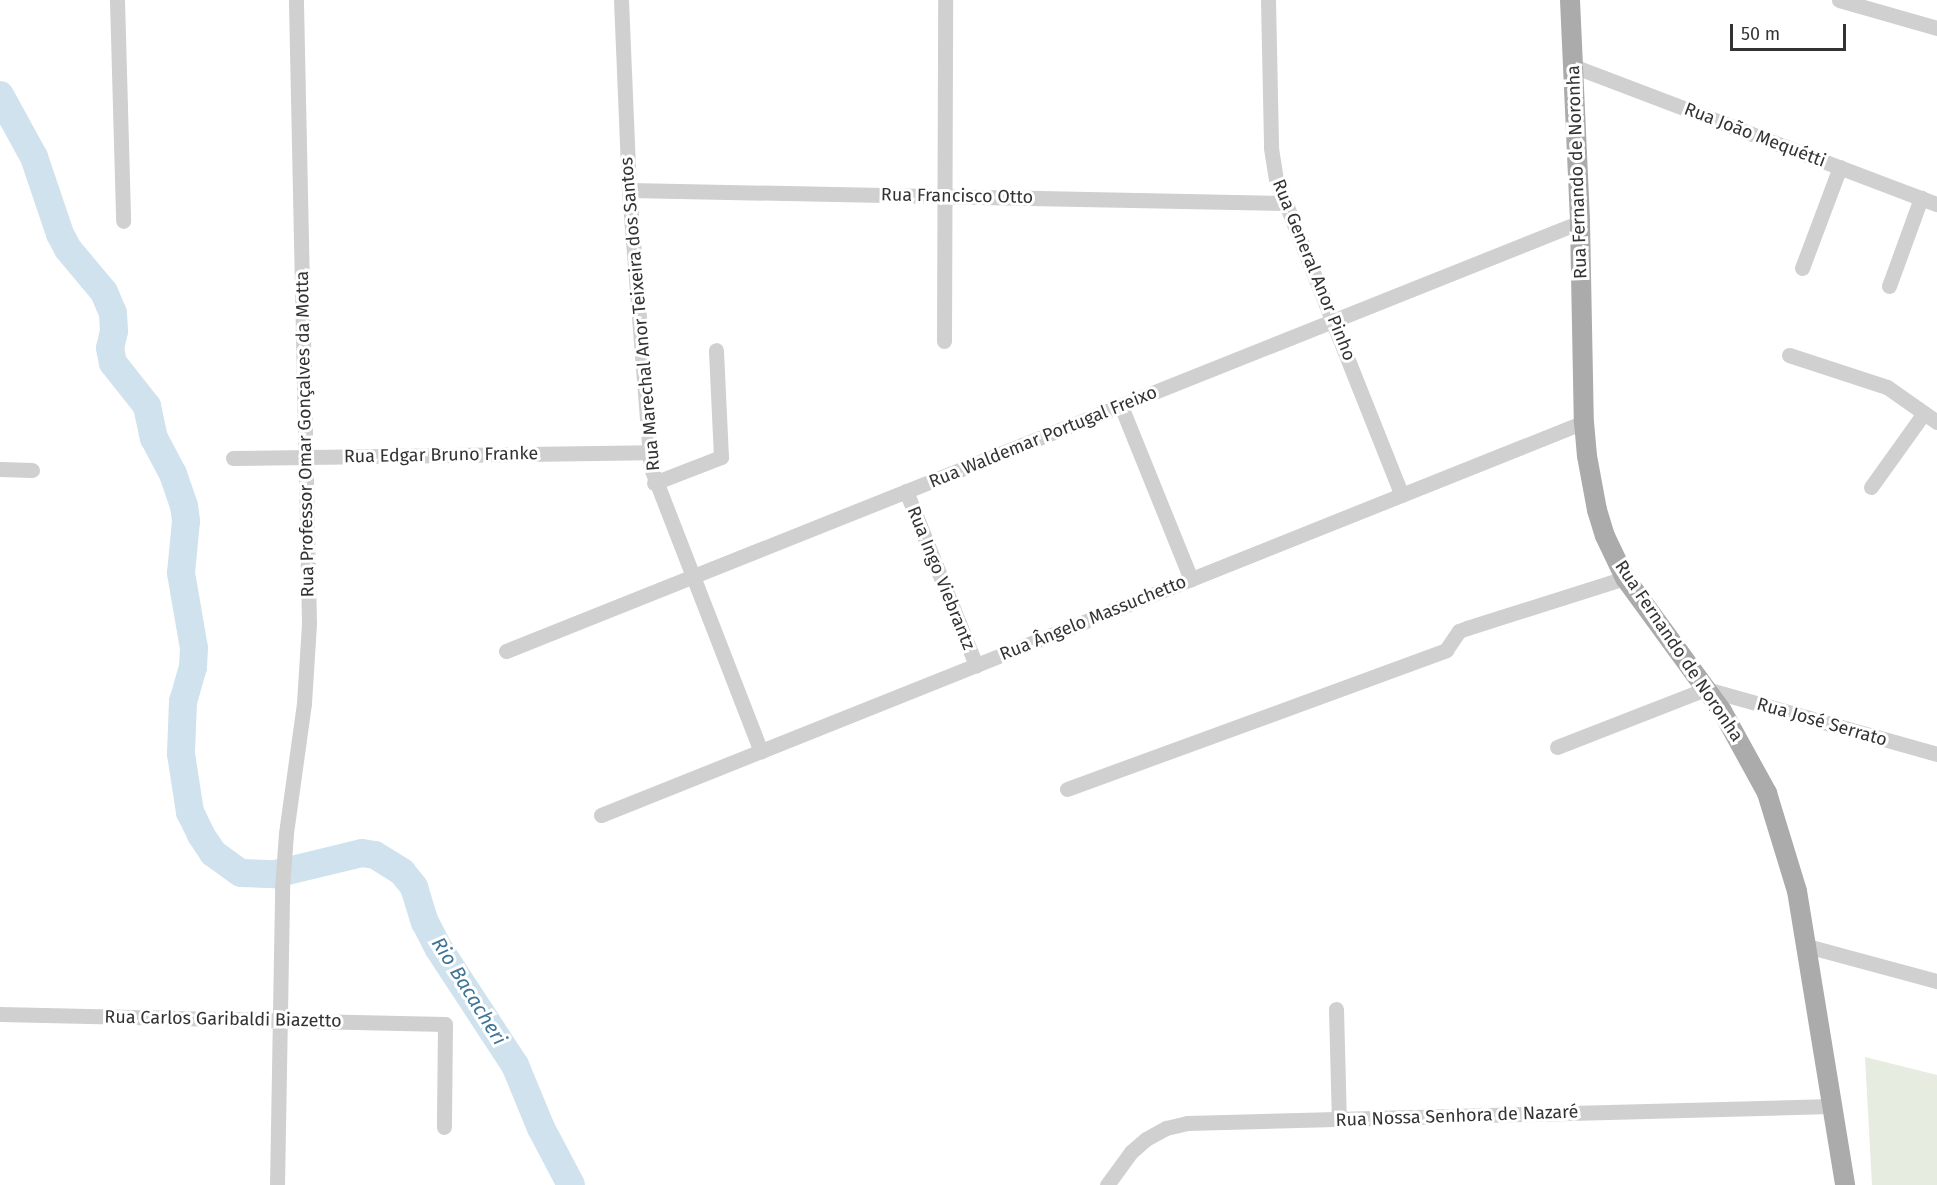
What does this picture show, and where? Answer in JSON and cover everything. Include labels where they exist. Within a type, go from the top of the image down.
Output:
[{"type":"main road","name":"Rua Fernando de Noronha","points":[[1570,0],[1580,222],[1584,422],[1587,456],[1597,510],[1605,536],[1624,578],[1706,689],[1738,737],[1767,793],[1790,862],[1845,1185]]},
{"type":"street","points":[[117,0],[123,221]]},
{"type":"street","name":"Rua Professor Omar Gonçalves da Motta","points":[[277,1185],[282,888],[309,646],[296,0]]},
{"type":"street","name":"Rua Marechal Anor Teixeira dos Santos","points":[[621,0],[629,190],[649,452],[654,483],[761,751]]},
{"type":"street","points":[[944,341],[945,0]]},
{"type":"street","name":"Rua General Anor Pinho","points":[[1268,0],[1271,148],[1276,179],[1402,495]]},
{"type":"street","points":[[1839,0],[1937,28]]},
{"type":"street","name":"Rua João Mequétti","points":[[1573,66],[1937,204]]},
{"type":"street","points":[[1802,268],[1840,167]]},
{"type":"street","name":"Rua Francisco Otto","points":[[629,190],[1286,203]]},
{"type":"street","points":[[1888,286],[1922,198]]},
{"type":"street","name":"Rua Waldemar Portugal Freixo","points":[[506,651],[1580,222]]},
{"type":"street","points":[[654,483],[721,457],[716,350]]},
{"type":"street","points":[[1789,355],[1887,387],[1937,422]]},
{"type":"street","points":[[1121,406],[1191,579]]},
{"type":"street","points":[[1870,487],[1924,413]]},
{"type":"street","name":"Rua Ângelo Massuchetto","points":[[601,815],[1584,422]]},
{"type":"street","name":"Rua Edgar Bruno Franke","points":[[233,458],[649,452]]},
{"type":"street","points":[[0,469],[32,470]]},
{"type":"street","name":"Rua Ingo Viebrantz","points":[[906,491],[976,665]]},
{"type":"street","points":[[1067,789],[1446,650],[1459,631],[1624,578]]},
{"type":"street","points":[[1557,747],[1706,689]]},
{"type":"street","name":"Rua José Serrato","points":[[1706,689],[1937,754]]},
{"type":"street","points":[[1806,946],[1937,981]]},
{"type":"street","points":[[1336,1009],[1339,1120]]},
{"type":"street","name":"Rua Carlos Garibaldi Biazetto","points":[[0,1014],[445,1024],[444,1127]]},
{"type":"street","name":"Rua Nossa Senhora de Nazaré","points":[[1107,1185],[1131,1152],[1146,1139],[1166,1128],[1197,1122],[1832,1106]]},
{"type":"shaded area","points":[[1865,1057],[1937,1075],[1937,1185],[1872,1185]]},
{"type":"waterway","name":"Rio Bacacheri","points":[[0,95],[34,157],[60,234],[68,249],[104,292],[113,313],[114,331],[110,348],[113,363],[147,406],[154,438],[173,474],[184,506],[186,521],[181,573],[194,648],[193,667],[183,701],[181,754],[190,812],[201,835],[213,853],[241,873],[275,874],[362,853],[375,855],[402,872],[414,887],[425,922],[439,949],[515,1065],[541,1128],[571,1185]]}]
